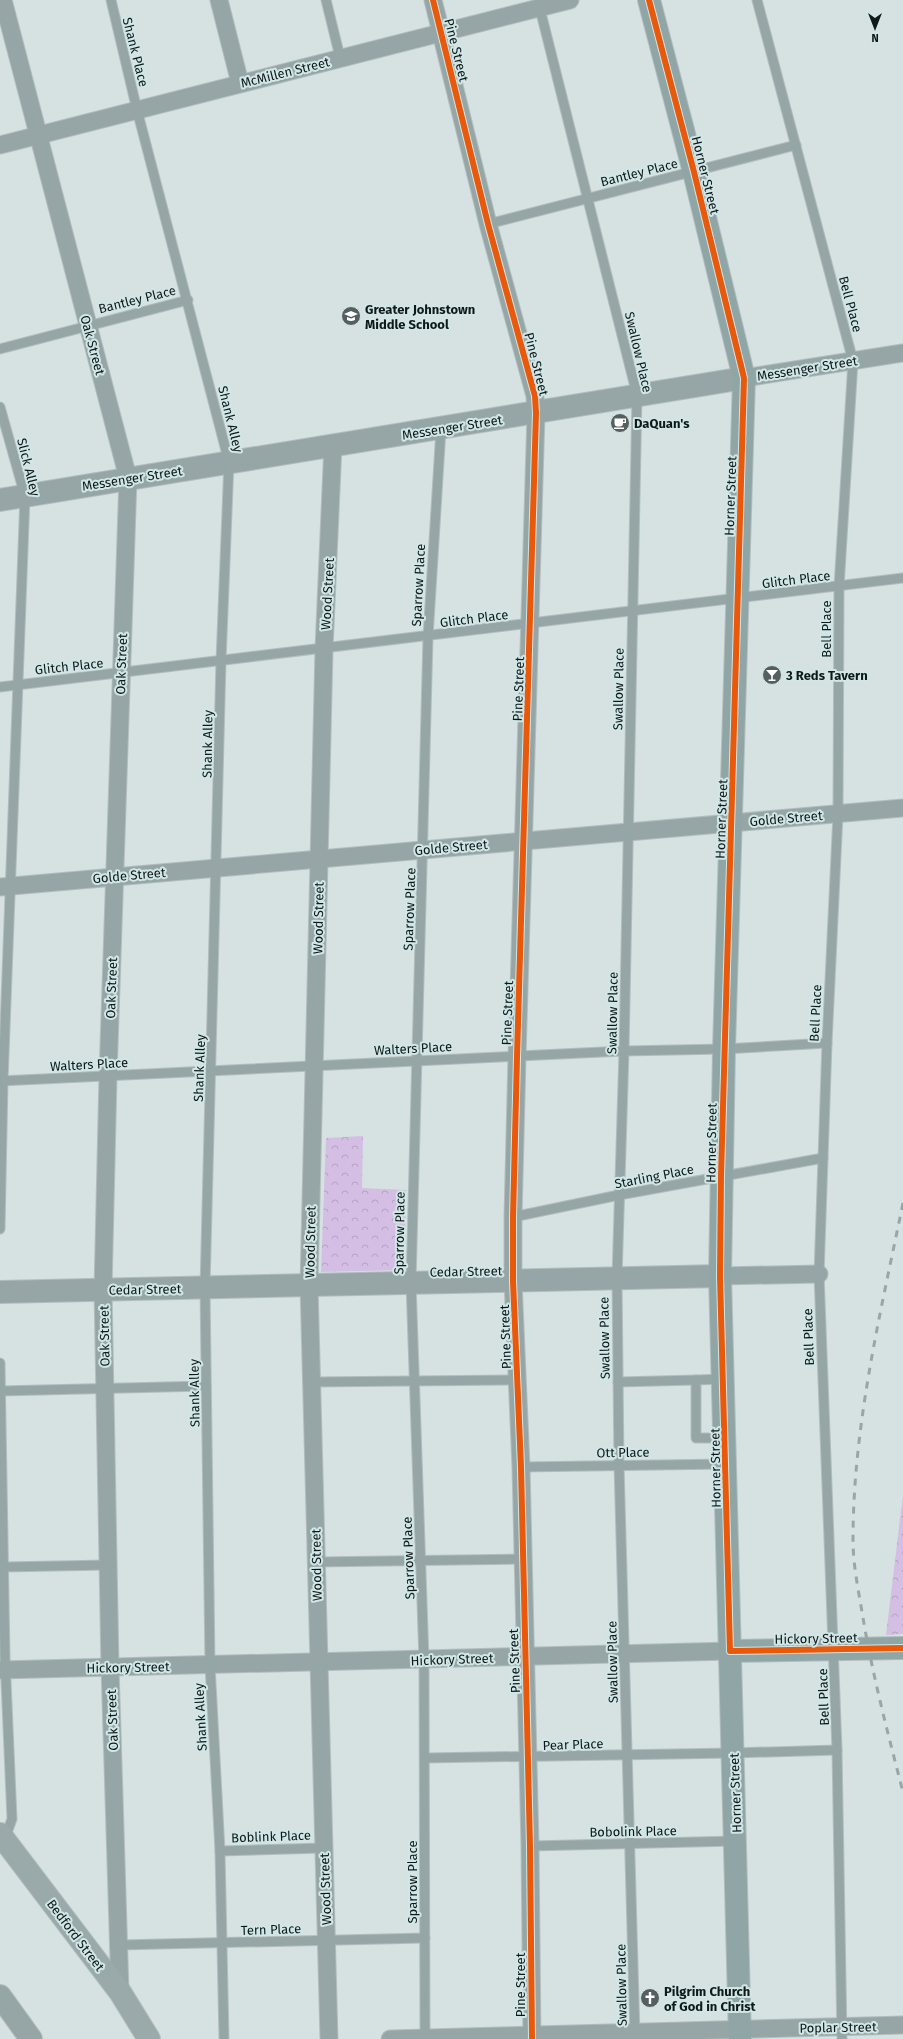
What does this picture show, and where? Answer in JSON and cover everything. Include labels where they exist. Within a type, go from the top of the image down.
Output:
[{"type":"main road","name":"Horner Street","points":[[649,0],[694,172],[744,378],[732,823],[724,1049],[720,1276],[724,1379],[740,2034]]},
{"type":"main road","name":"Messenger Street","points":[[0,500],[333,444],[441,429],[744,378]]},
{"type":"main road","name":"Cedar Street","points":[[0,1292],[720,1276]]},
{"type":"main road","name":"Hickory Street","points":[[730,1651],[903,1648]]},
{"type":"main road","name":"Bedford Street","points":[[2,1836],[120,1992],[149,2039]]},
{"type":"main road","points":[[0,1996],[31,2039]]},
{"type":"street","name":"Oak Street","points":[[3,0],[87,326],[128,478],[114,876],[103,1290],[110,1667],[120,1992]]},
{"type":"street","points":[[219,0],[240,83]]},
{"type":"street","name":"Pine Street","points":[[434,0],[488,224],[535,396],[536,413],[525,841],[513,1217],[513,1281],[528,1756],[532,2037]]},
{"type":"street","name":"McMillen Street","points":[[0,145],[442,31],[539,4],[570,0]]},
{"type":"street","name":"Messenger Street","points":[[744,378],[903,353]]},
{"type":"street","name":"Wood Street","points":[[329,2039],[309,1285],[324,649],[333,444]]},
{"type":"street","name":"Golde Street","points":[[5,886],[903,808]]},
{"type":"street","name":"Cedar Street","points":[[720,1276],[819,1274]]},
{"type":"street","name":"Hickory Street","points":[[3,1670],[730,1651]]},
{"type":"street","name":"Poplar Street","points":[[390,2039],[841,2033],[903,2025]]},
{"type":"lane","name":"Shank Place","points":[[111,0],[137,110]]},
{"type":"lane","points":[[326,0],[340,57]]},
{"type":"lane","name":"Bell Place","points":[[757,0],[853,362],[839,587],[838,814],[827,1043],[819,1274],[826,1488],[838,1750],[841,2033]]},
{"type":"lane","name":"Swallow Place","points":[[539,4],[589,198],[637,395],[629,832],[617,1278],[619,1465],[635,2036]]},
{"type":"lane","name":"Shank Alley","points":[[137,110],[188,300],[229,462],[221,661],[212,1072],[205,1288],[210,1665],[220,1851],[224,2039]]},
{"type":"lane","name":"Bantley Place","points":[[488,224],[796,145]]},
{"type":"lane","name":"Bantley Place","points":[[0,349],[188,300]]},
{"type":"lane","name":"Slick Alley","points":[[0,407],[25,496],[17,684],[5,886],[0,1229]]},
{"type":"lane","name":"Sparrow Place","points":[[425,2038],[424,1660],[411,1283],[424,850],[428,637],[441,429]]},
{"type":"lane","name":"Glitch Place","points":[[0,687],[428,637],[903,578]]},
{"type":"lane","name":"Walters Place","points":[[1,1081],[624,1051],[724,1049],[827,1043]]},
{"type":"lane","name":"Starling Place","points":[[513,1217],[619,1195],[823,1158]]},
{"type":"lane","points":[[0,1363],[3,1670],[12,1819],[2,1836]]},
{"type":"lane","points":[[618,1382],[724,1379]]},
{"type":"lane","points":[[312,1382],[517,1380]]},
{"type":"lane","points":[[696,1380],[696,1438],[725,1438]]},
{"type":"lane","points":[[0,1391],[206,1386]]},
{"type":"lane","name":"Ott Place","points":[[520,1467],[726,1464]]},
{"type":"lane","points":[[316,1562],[522,1559]]},
{"type":"lane","points":[[3,1567],[108,1565]]},
{"type":"lane","name":"Pear Place","points":[[425,1758],[627,1754],[733,1754],[838,1750]]},
{"type":"lane","name":"Bobolink Place","points":[[530,1846],[736,1841]]},
{"type":"lane","name":"Boblink Place","points":[[220,1851],[323,1848]]},
{"type":"lane","name":"Tern Place","points":[[119,1945],[425,1938]]},
{"type":"green space","points":[[363,1136],[362,1188],[406,1190],[405,1270],[321,1272],[326,1138]]},
{"type":"green space","points":[[903,1497],[903,1634],[886,1635],[901,1511]]},
{"type":"railway","points":[[903,1203],[869,1371],[854,1497],[853,1540],[855,1570],[871,1662],[903,1792]]},
{"type":"cycle path","points":[[433,0],[488,224],[535,396],[536,413],[513,1217],[513,1281],[521,1467],[530,1846],[532,2039]]},
{"type":"cycle path","points":[[649,0],[694,172],[744,378],[721,1176],[720,1276],[730,1651],[903,1648]]},
{"type":"place","name":"Greater Johnstown Middle School","points":[[351,316]]},
{"type":"place","name":"DaQuan's","points":[[620,423]]},
{"type":"place","name":"3 Reds Tavern","points":[[772,675]]},
{"type":"place","name":"Pilgrim Church of God in Christ","points":[[650,1998]]}]
